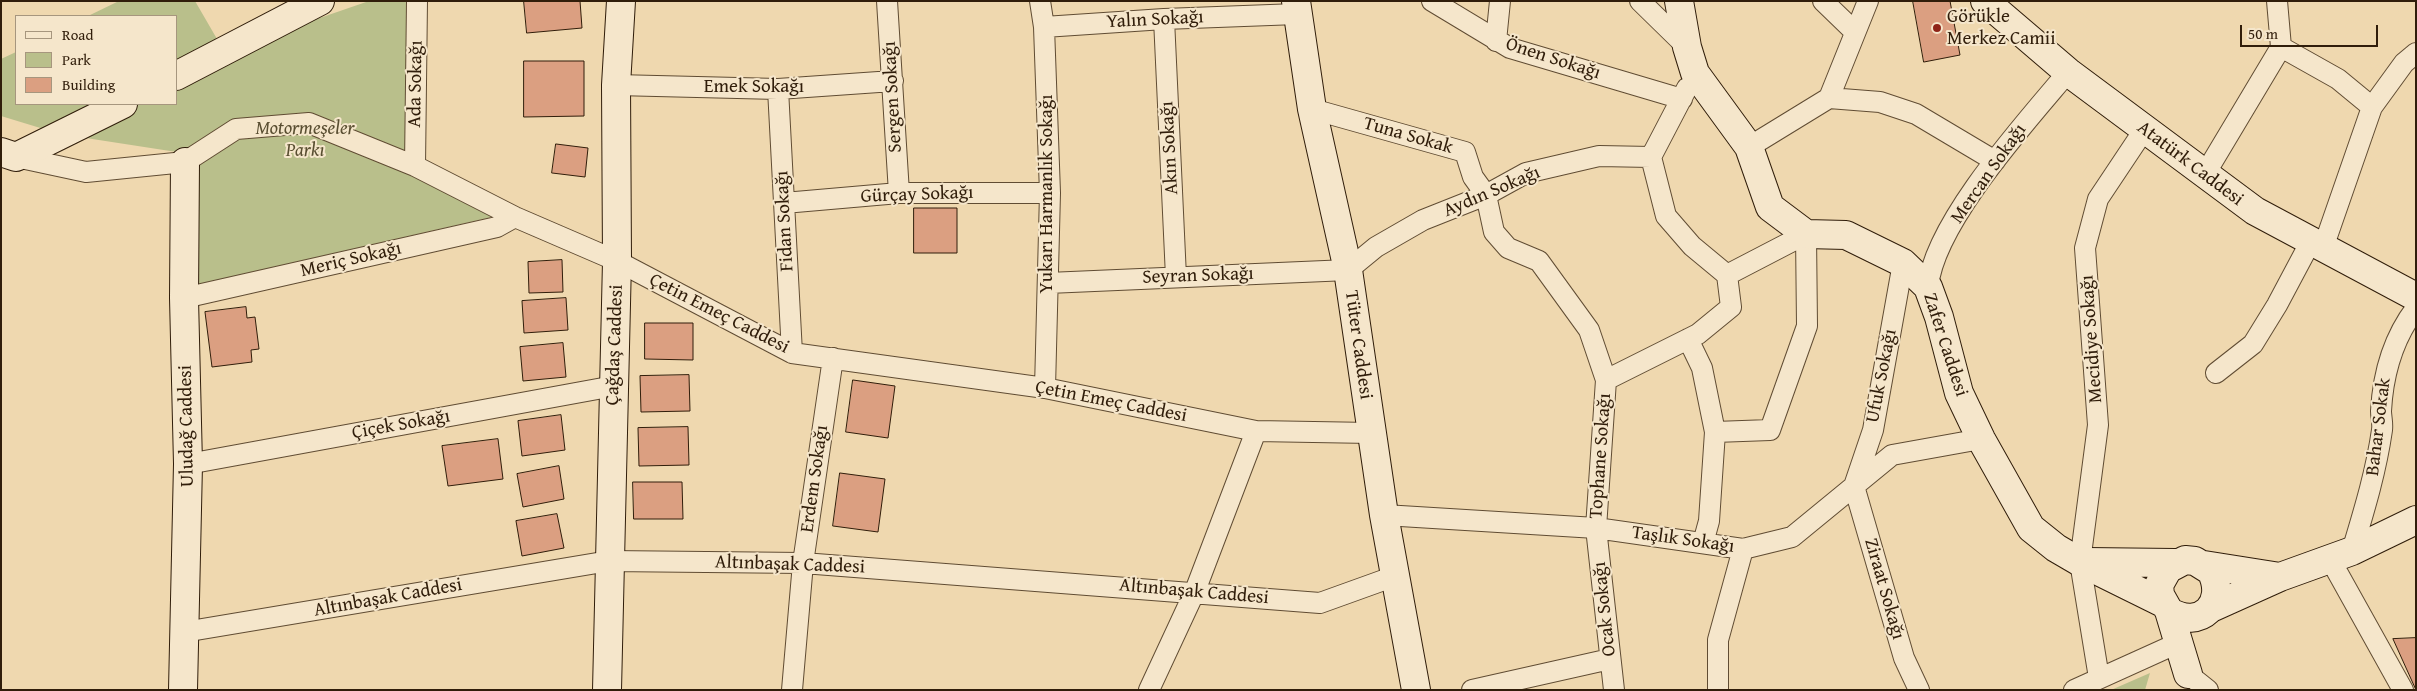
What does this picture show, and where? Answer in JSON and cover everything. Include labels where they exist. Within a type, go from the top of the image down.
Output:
[{"type":"street","points":[[178,75],[320,1]]},
{"type":"street","name":"Ada Sokağı","points":[[416,166],[417,1]]},
{"type":"street","name":"Çağdaş Caddesi","points":[[607,690],[617,261],[616,85],[621,1]]},
{"type":"street","name":"Sergen Sokağı","points":[[887,1],[899,193]]},
{"type":"street","name":"Yukarı Harmanlık Sokağı","points":[[1040,1],[1044,27],[1050,193],[1045,388]]},
{"type":"street","name":"Önen Sokağı","points":[[1432,1],[1510,48],[1682,99]]},
{"type":"street","points":[[1496,41],[1500,1]]},
{"type":"street","points":[[1640,1],[1687,47]]},
{"type":"street","points":[[1680,1],[1687,47],[1695,73],[1749,147],[1770,207],[1806,234]]},
{"type":"street","points":[[1823,1],[1855,32]]},
{"type":"street","points":[[1829,98],[1868,1]]},
{"type":"street","name":"Atatürk Caddesi","points":[[1984,1],[2068,72],[2254,211],[2416,297]]},
{"type":"street","points":[[2204,174],[2281,47],[2277,1]]},
{"type":"street","name":"Yalın Sokağı","points":[[1044,27],[1297,8]]},
{"type":"street","name":"Tüter Caddesi","points":[[1297,8],[1312,109],[1348,270],[1384,515],[1416,690]]},
{"type":"street","name":"Akın Sokağı","points":[[1164,19],[1176,277]]},
{"type":"street","points":[[2281,47],[2338,79],[2372,107]]},
{"type":"street","points":[[2216,373],[2253,344],[2317,244],[2372,107],[2404,63],[2416,53]]},
{"type":"street","name":"Mercan Sokağı","points":[[1928,287],[1930,269],[1956,218],[1995,161],[2068,72]]},
{"type":"street","points":[[1695,73],[1651,158],[1666,216],[1692,246],[1727,275],[1806,234]]},
{"type":"street","name":"Emek Sokağı","points":[[616,85],[778,89],[893,81]]},
{"type":"street","name":"Fidan Sokağı","points":[[778,89],[792,353]]},
{"type":"street","points":[[1749,147],[1829,98],[1880,102],[1916,114],[1995,161]]},
{"type":"street","points":[[9,154],[121,105]]},
{"type":"street","name":"Tuna Sokak","points":[[1312,109],[1465,152],[1473,177],[1486,194],[1494,232],[1508,248],[1539,261],[1589,330],[1606,380]]},
{"type":"street","name":"Çetin Emeç Caddesi","points":[[9,154],[86,172],[185,162],[236,129],[309,123],[416,166],[515,216],[617,261],[792,353],[1045,388],[1256,430],[1371,433]]},
{"type":"street","name":"Mecidiye Sokağı","points":[[2099,678],[2080,562],[2098,425],[2085,248],[2098,199],[2144,130]]},
{"type":"street","name":"Aydın Sokağı","points":[[1348,270],[1376,247],[1423,220],[1486,194],[1526,173],[1599,156],[1651,158]]},
{"type":"street","name":"Uludağ Caddesi","points":[[183,690],[188,464],[184,298],[185,162]]},
{"type":"street","name":"Gürçay Sokağı","points":[[784,203],[899,193],[1050,193]]},
{"type":"street","name":"Meriç Sokağı","points":[[184,298],[497,227],[515,216]]},
{"type":"street","points":[[1715,432],[1770,430],[1807,326],[1806,234]]},
{"type":"street","name":"Zafer Caddesi","points":[[1806,234],[1846,235],[1903,264],[1928,287],[1939,317],[1959,393],[1981,439],[2031,528],[2056,548],[2166,607]]},
{"type":"street","name":"Ufuk Sokağı","points":[[1854,486],[1872,430],[1903,264]]},
{"type":"street","name":"Seyran Sokağı","points":[[1048,282],[1348,270]]},
{"type":"street","name":"Tophane Sokağı","points":[[1596,528],[1606,380],[1688,340],[1731,308],[1727,275]]},
{"type":"street","name":"Bahar Sokak","points":[[2341,555],[2371,489],[2382,427],[2381,410],[2387,368],[2402,328],[2416,308]]},
{"type":"street","points":[[1688,340],[1702,368],[1715,432],[1709,521],[1704,544]]},
{"type":"street","name":"Erdem Sokağı","points":[[792,690],[803,563],[833,358]]},
{"type":"street","name":"Çiçek Sokağı","points":[[188,464],[614,386]]},
{"type":"street","points":[[1149,690],[1195,592],[1256,430]]},
{"type":"street","name":"Taşlık Sokağı","points":[[1384,515],[1596,528],[1743,549],[1792,537],[1892,455],[1981,439]]},
{"type":"street","name":"Ziraat Sokağı","points":[[1854,486],[1904,658],[1919,690]]},
{"type":"street","points":[[2166,607],[2186,618],[2207,611],[2280,577],[2341,555],[2416,520]]},
{"type":"street","name":"Ocak Sokağı","points":[[1596,528],[1614,690]]},
{"type":"street","points":[[1718,690],[1718,640],[1743,549]]},
{"type":"street","points":[[2341,555],[2403,690]]},
{"type":"street","points":[[2080,562],[2175,563],[2185,560],[2204,565],[2280,577]]},
{"type":"street","name":"Altınbaşak Caddesi","points":[[184,632],[609,561],[803,563],[1320,602],[1395,576]]},
{"type":"street","points":[[2175,563],[2162,576],[2160,595],[2166,607],[2193,685]]},
{"type":"street","points":[[2193,685],[2207,611],[2218,589],[2211,571],[2204,565]]},
{"type":"street","points":[[2074,690],[2178,643]]},
{"type":"street","points":[[1472,690],[1610,659]]},
{"type":"green space","name":"Motormeşeler Parkı","points":[[119,1],[195,1],[224,51],[369,1],[407,1],[415,166],[501,215],[195,285],[196,155],[60,134],[1,116],[1,59],[15,52],[15,105],[178,105],[178,15],[90,15]]},
{"type":"green space","points":[[2150,673],[2145,690],[2111,690]]},
{"type":"building","points":[[524,1],[580,1],[582,28],[527,33]]},
{"type":"building","name":"Görükle Merkez Camii","points":[[1913,1],[1950,1],[1960,55],[1924,62]]},
{"type":"building","points":[[524,61],[584,61],[584,116],[524,117]]},
{"type":"building","points":[[556,144],[588,148],[585,177],[552,173]]},
{"type":"building","points":[[914,208],[957,208],[957,253],[914,253]]},
{"type":"building","points":[[562,260],[563,292],[529,293],[528,262]]},
{"type":"building","points":[[566,298],[568,330],[524,333],[522,301]]},
{"type":"building","points":[[246,307],[247,318],[255,317],[259,349],[251,350],[252,362],[212,367],[205,312]]},
{"type":"building","points":[[645,323],[693,323],[693,360],[645,359]]},
{"type":"building","points":[[563,343],[566,377],[523,381],[520,347]]},
{"type":"building","points":[[689,375],[690,411],[641,412],[640,376]]},
{"type":"building","points":[[853,380],[895,386],[888,438],[846,432]]},
{"type":"building","points":[[561,415],[565,450],[522,456],[518,421]]},
{"type":"building","points":[[688,427],[689,465],[639,466],[638,428]]},
{"type":"building","points":[[498,439],[503,479],[448,486],[442,446]]},
{"type":"building","points":[[559,466],[564,499],[523,507],[517,474]]},
{"type":"building","points":[[840,473],[885,479],[878,532],[833,526]]},
{"type":"building","points":[[633,482],[682,482],[683,519],[634,519]]},
{"type":"building","points":[[557,514],[564,548],[522,556],[516,521]]},
{"type":"building","points":[[2416,638],[2416,690],[2393,639]]},
{"type":"place","name":"Görükle Merkez Camii","points":[[1937,28]]}]
